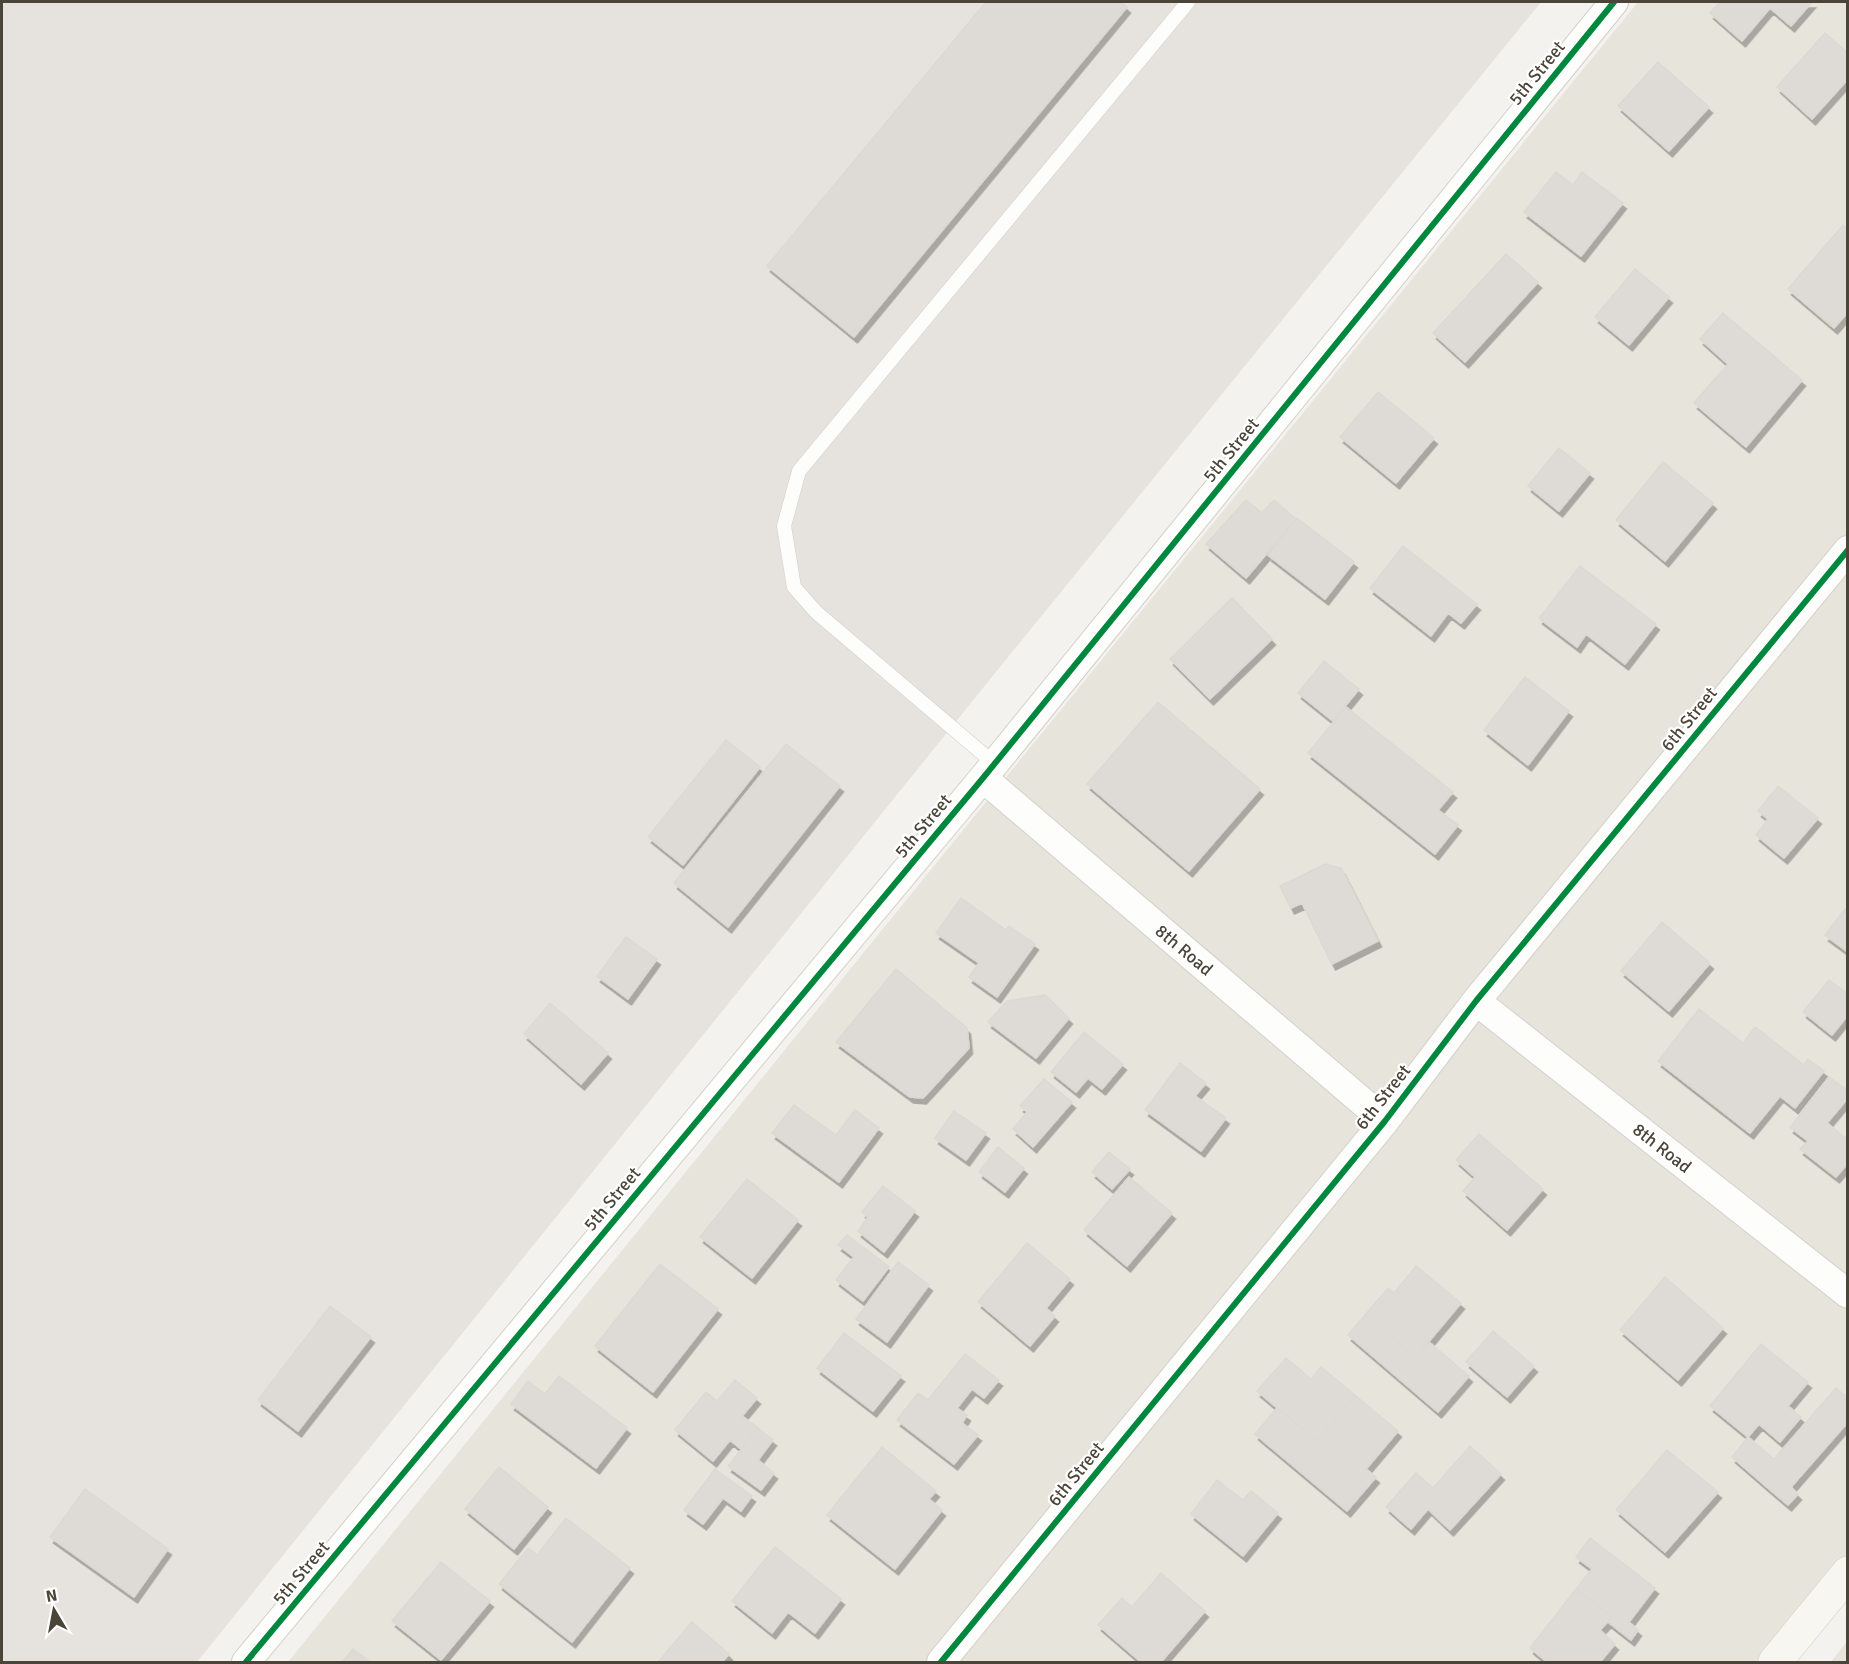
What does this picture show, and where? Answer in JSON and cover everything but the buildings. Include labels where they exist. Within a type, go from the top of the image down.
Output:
[{"type":"main road","points":[[1775,1662],[1848,1573]]},
{"type":"street","name":"5th Street","points":[[246,1662],[989,771],[1614,2]]},
{"type":"street","name":"6th Street","points":[[941,1662],[1385,1121],[1476,1001],[1848,550]]},
{"type":"street","name":"8th Road","points":[[989,771],[1385,1121]]},
{"type":"street","name":"8th Road","points":[[1476,1001],[1848,1294]]},
{"type":"lane","points":[[989,771],[816,612],[794,587],[784,526],[799,471],[1188,2]]},
{"type":"shaded area","points":[[2,2],[1541,2],[1004,662],[197,1662],[2,1662]]},
{"type":"shaded area","points":[[1638,2],[1847,2],[1848,1577],[1779,1662],[288,1662],[1007,776]]},
{"type":"shaded area","points":[[1847,1641],[1847,1662],[1831,1662]]},
{"type":"cycle path","points":[[246,1662],[983,778],[1614,2]]},
{"type":"cycle path","points":[[941,1662],[1385,1121],[1476,1001],[1848,550]]}]
